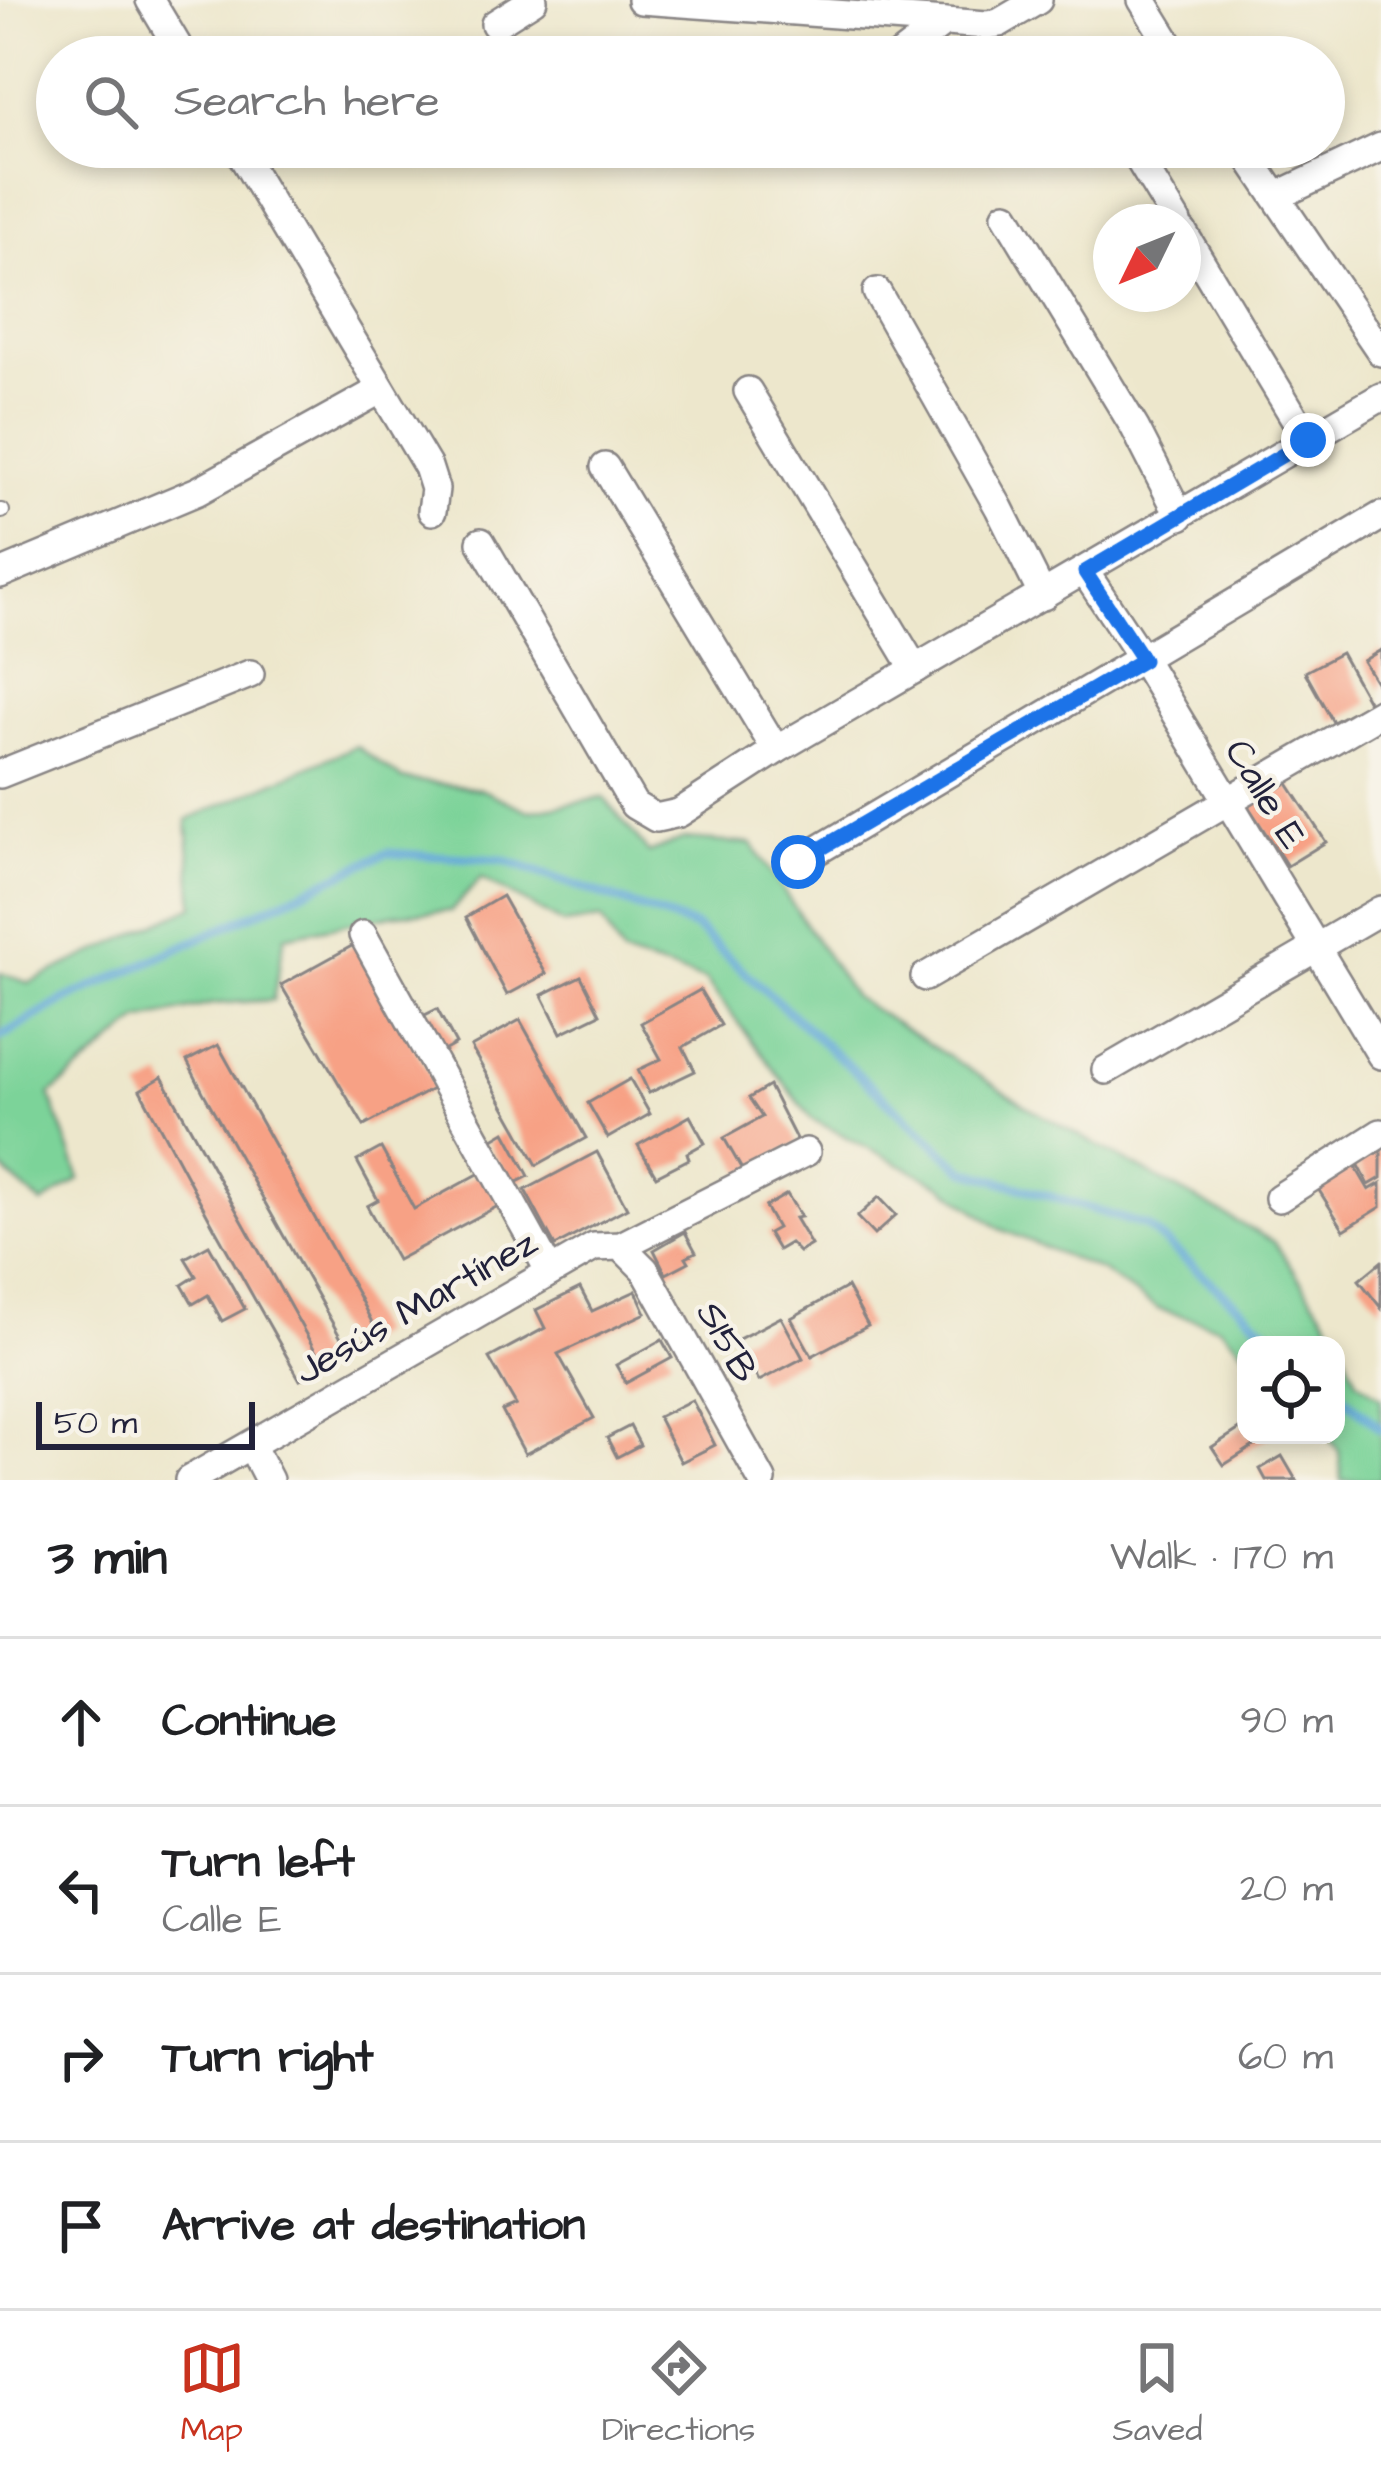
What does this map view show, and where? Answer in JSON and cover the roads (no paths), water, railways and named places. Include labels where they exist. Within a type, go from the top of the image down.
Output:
[{"type":"street","points":[[150,0],[171,36]]},
{"type":"street","points":[[495,24],[532,0]]},
{"type":"street","points":[[640,0],[999,23],[1038,0]]},
{"type":"street","points":[[1142,0],[1164,36]]},
{"type":"street","points":[[926,36],[944,22]]},
{"type":"street","points":[[1345,165],[1381,148]]},
{"type":"street","points":[[249,168],[428,467],[435,489],[432,511]]},
{"type":"street","points":[[1145,168],[1166,204]]},
{"type":"street","points":[[1257,168],[1381,352]]},
{"type":"street","points":[[1277,196],[1338,168]]},
{"type":"street","points":[[1006,215],[1135,428],[1180,515]]},
{"type":"street","points":[[1201,262],[1308,440]]},
{"type":"street","points":[[878,292],[1043,596]]},
{"type":"street","points":[[0,574],[198,491],[380,390]]},
{"type":"street","points":[[748,391],[915,669]]},
{"type":"street","points":[[481,542],[634,805],[656,818],[679,813],[776,750],[1381,397]]},
{"type":"street","points":[[605,466],[776,750]]},
{"type":"street","points":[[798,862],[1381,516]]},
{"type":"street","name":"Calle E","points":[[1085,572],[1381,1055]]},
{"type":"street","points":[[0,774],[250,674]]},
{"type":"street","points":[[926,977],[1381,712]]},
{"type":"street","points":[[1106,1070],[1381,910]]},
{"type":"street","points":[[363,935],[550,1272]]},
{"type":"street","points":[[1279,1198],[1381,1133]]},
{"type":"street","name":"Jesús Martínez","points":[[189,1480],[594,1247],[621,1246],[806,1152]]},
{"type":"street","name":"S15B","points":[[621,1246],[645,1270],[761,1480]]},
{"type":"street","points":[[250,1445],[269,1480]]},
{"type":"waterway","points":[[0,1037],[65,1000],[387,853],[503,860],[695,927],[964,1170],[1146,1226],[1274,1336]]},
{"type":"waterway","points":[[1345,1398],[1381,1429]]}]
